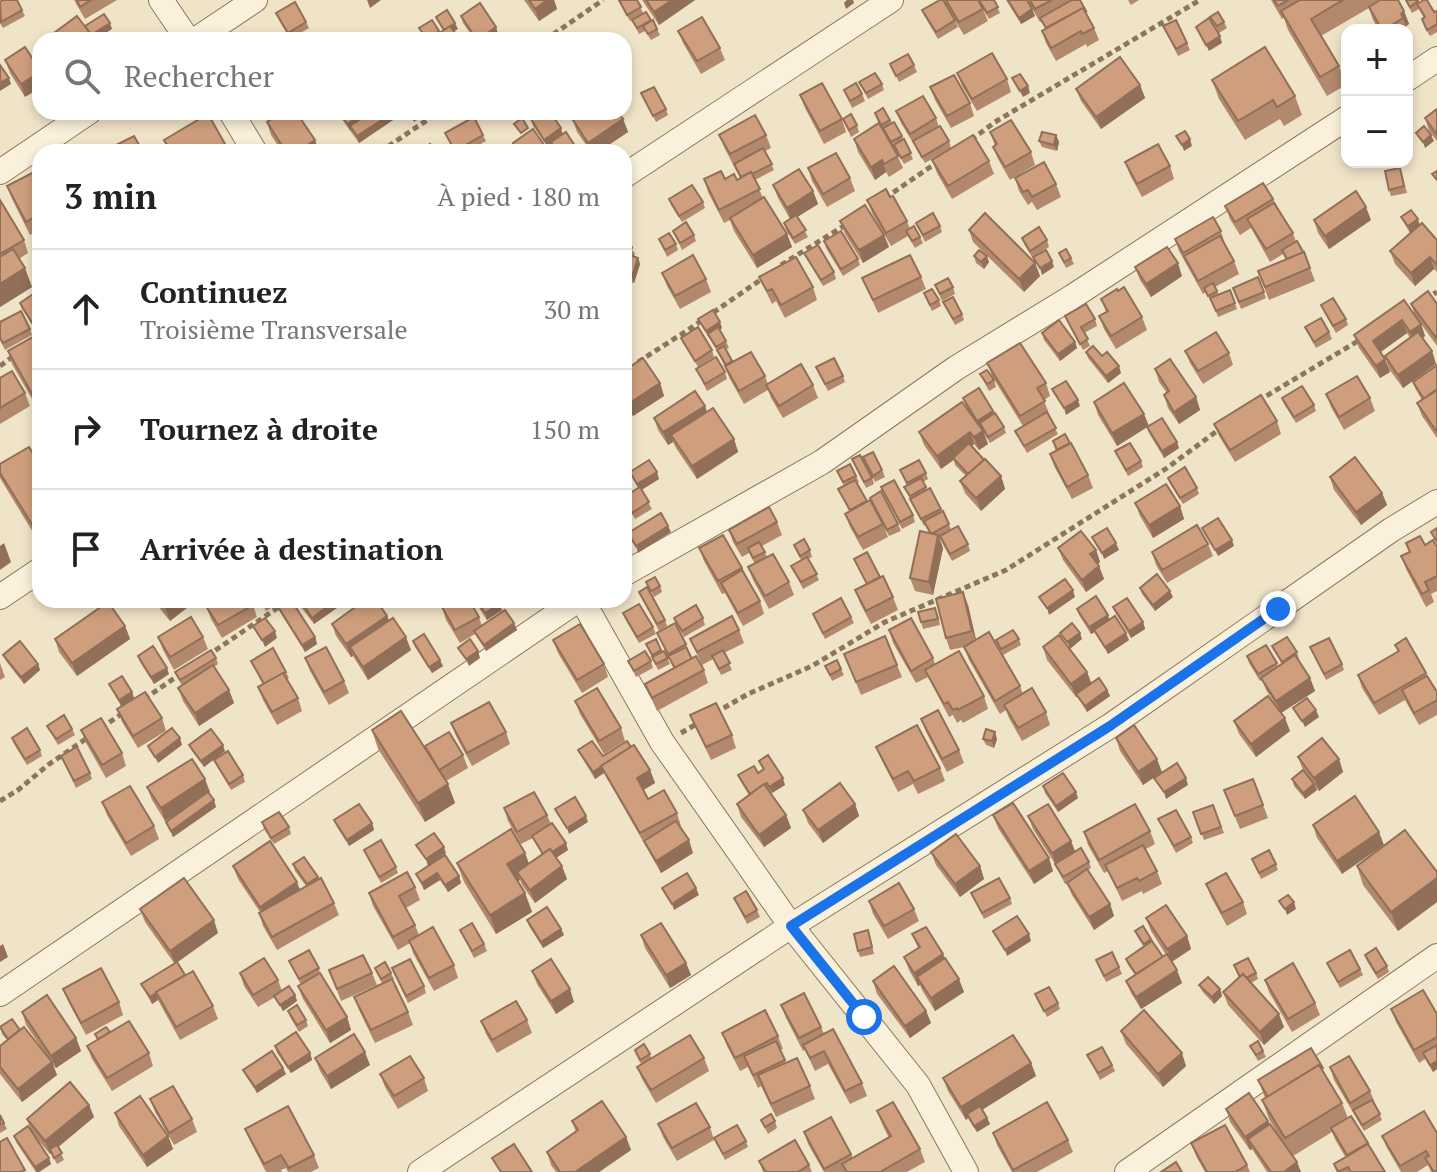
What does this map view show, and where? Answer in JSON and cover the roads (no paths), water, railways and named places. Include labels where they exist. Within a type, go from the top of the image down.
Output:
[{"type":"street","points":[[161,0],[183,32]]},
{"type":"street","points":[[207,32],[255,0]]},
{"type":"street","points":[[632,171],[891,0]]},
{"type":"street","points":[[1413,75],[1437,59]]},
{"type":"street","points":[[42,144],[77,120]]},
{"type":"street","points":[[236,120],[250,144]]},
{"type":"street","points":[[632,569],[822,462],[956,368],[1072,297],[1341,122]]},
{"type":"street","points":[[0,172],[32,150]]},
{"type":"street","points":[[420,1172],[791,926],[1110,726],[1391,530],[1437,502]]},
{"type":"street","points":[[0,597],[32,575]]},
{"type":"street","points":[[0,994],[568,608]]},
{"type":"street","points":[[585,608],[662,742],[791,926],[918,1085],[966,1172]]},
{"type":"street","points":[[1127,1172],[1437,956]]}]
